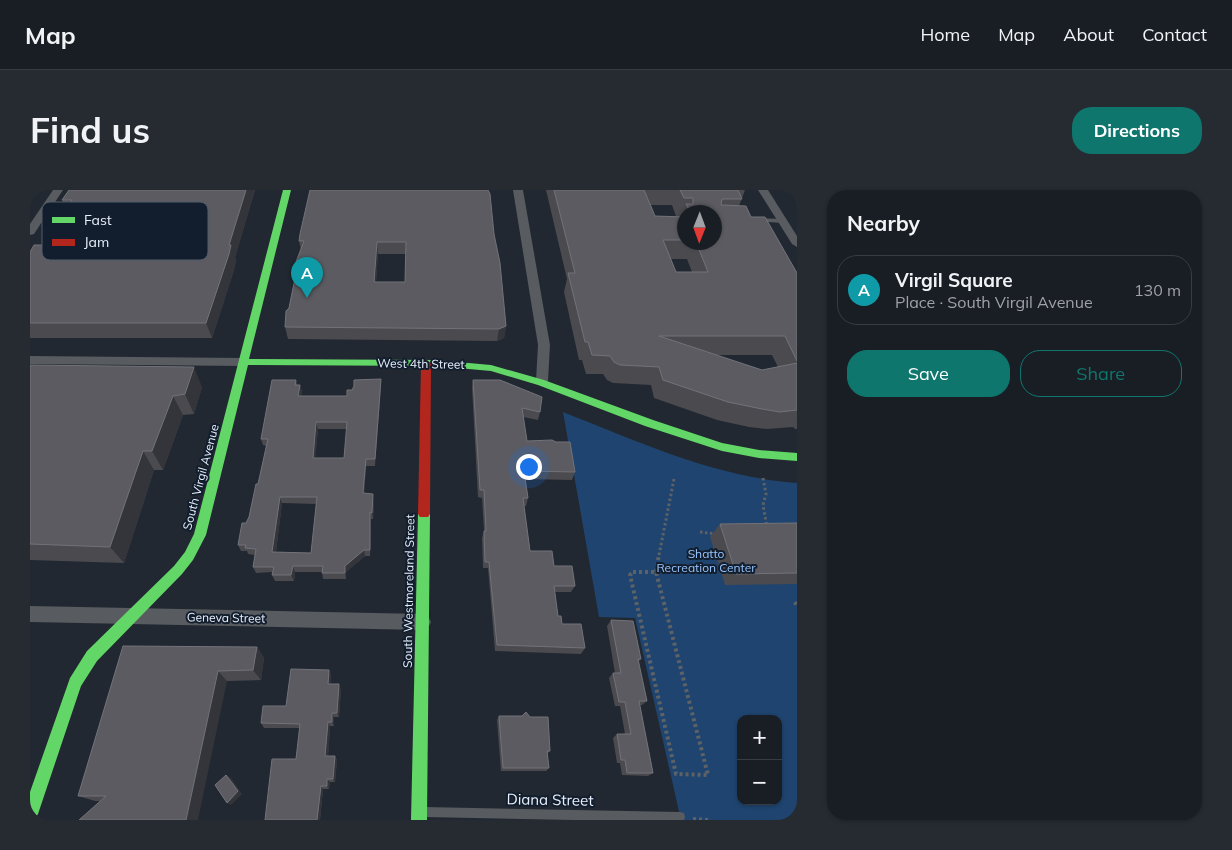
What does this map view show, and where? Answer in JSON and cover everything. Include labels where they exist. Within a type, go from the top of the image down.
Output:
[{"type":"street","points":[[50,202],[58,190]]},
{"type":"street","name":"South Virgil Avenue","points":[[30,814],[75,683],[92,656],[190,556],[200,535],[287,190]]},
{"type":"street","points":[[518,190],[544,345],[542,381]]},
{"type":"street","points":[[764,190],[797,244]]},
{"type":"street","points":[[30,232],[42,214]]},
{"type":"street","name":"West 4th Street","points":[[30,360],[426,363],[483,366],[542,381],[685,436],[730,450],[753,455],[797,457]]},
{"type":"street","name":"South Westmoreland Street","points":[[420,816],[426,363]]},
{"type":"street","name":"Geneva Street","points":[[30,614],[422,622]]},
{"type":"lane","points":[[748,220],[782,220]]},
{"type":"lane","name":"Diana Street","points":[[420,816],[680,818]]},
{"type":"path","points":[[763,478],[766,494],[763,505],[766,526],[771,530]]},
{"type":"path","points":[[656,572],[633,572],[630,575],[676,774],[708,775],[656,572],[674,479]]},
{"type":"path","points":[[700,532],[722,534]]},
{"type":"green space","name":"Shatto Recreation Center","points":[[563,412],[649,446],[707,466],[737,474],[797,483],[797,820],[681,820],[635,618],[599,617]]},
{"type":"building","points":[[69,190],[246,190],[229,245],[231,245],[229,254],[206,323],[30,323],[30,252],[34,245],[42,245],[42,260],[208,260],[208,202],[71,202],[72,200],[62,200]]},
{"type":"building","points":[[310,190],[488,190],[500,263],[506,326],[499,329],[285,327],[286,311],[289,308],[298,264],[296,262],[304,241],[299,241]],"holes":[[[377,242],[406,242],[405,282],[374,282]]]},
{"type":"building","points":[[554,190],[644,190],[655,216],[677,217],[677,240],[663,240],[676,272],[708,272],[699,250],[722,250],[722,205],[746,206],[751,217],[765,217],[797,273],[797,361],[785,336],[659,336],[762,370],[797,363],[797,410],[780,412],[728,402],[663,380],[659,367],[620,365],[614,362],[610,356],[592,355],[588,342],[585,342],[568,273],[575,273]]},
{"type":"building","points":[[680,190],[738,190],[742,199],[722,199],[721,205],[686,205],[693,204],[693,198],[684,198]]},
{"type":"building","points":[[30,365],[194,367],[185,394],[173,396],[152,451],[143,451],[110,547],[30,544]]},
{"type":"building","points":[[381,379],[375,459],[366,459],[363,493],[373,494],[372,513],[370,512],[370,550],[364,550],[345,566],[345,573],[322,573],[323,566],[293,566],[291,575],[272,575],[274,567],[253,567],[256,549],[245,548],[246,545],[238,545],[242,523],[246,523],[249,517],[268,439],[261,439],[272,380],[296,380],[295,385],[300,385],[298,396],[347,396],[347,390],[352,390],[354,386],[354,380]],"holes":[[[316,422],[347,422],[344,458],[313,458]],[[280,497],[317,497],[311,553],[272,552]]]},
{"type":"building","points":[[473,380],[500,380],[542,397],[540,412],[522,408],[527,441],[552,440],[556,442],[570,442],[575,472],[524,471],[528,498],[523,498],[530,551],[552,551],[554,566],[572,566],[575,586],[554,586],[558,616],[561,616],[562,624],[581,624],[585,648],[497,645],[489,562],[485,562],[484,490],[480,490]]},
{"type":"building","points":[[797,523],[797,573],[736,574],[720,524]]},
{"type":"building","points":[[611,620],[633,621],[641,659],[638,659],[647,701],[639,701],[653,773],[627,773],[625,760],[621,760],[617,734],[631,734],[625,702],[619,702],[613,673],[621,673]]},
{"type":"building","points":[[123,646],[257,647],[253,670],[218,671],[186,820],[79,820],[106,796],[78,796]]},
{"type":"building","points":[[291,669],[329,670],[328,684],[339,684],[337,713],[332,713],[332,722],[328,722],[325,756],[335,756],[333,779],[327,779],[327,786],[321,786],[317,820],[265,820],[272,759],[296,759],[300,724],[261,723],[263,706],[286,706]]},
{"type":"building","points":[[526,712],[530,717],[548,717],[550,751],[547,751],[549,768],[503,768],[499,716],[522,716]]},
{"type":"building","points":[[226,775],[238,791],[227,803],[215,785]]},
{"type":"traffic: fast","points":[[30,814],[75,683],[92,656],[178,570],[189,556],[200,535],[287,190]]},
{"type":"traffic: fast","points":[[244,362],[435,363],[491,368],[541,382],[649,423],[722,447],[759,454],[797,457]]},
{"type":"traffic: fast","points":[[419,820],[424,514]]},
{"type":"traffic: jam","points":[[424,514],[426,363]]},
{"type":"place","name":"Virgil Square","points":[[307,298]]}]
